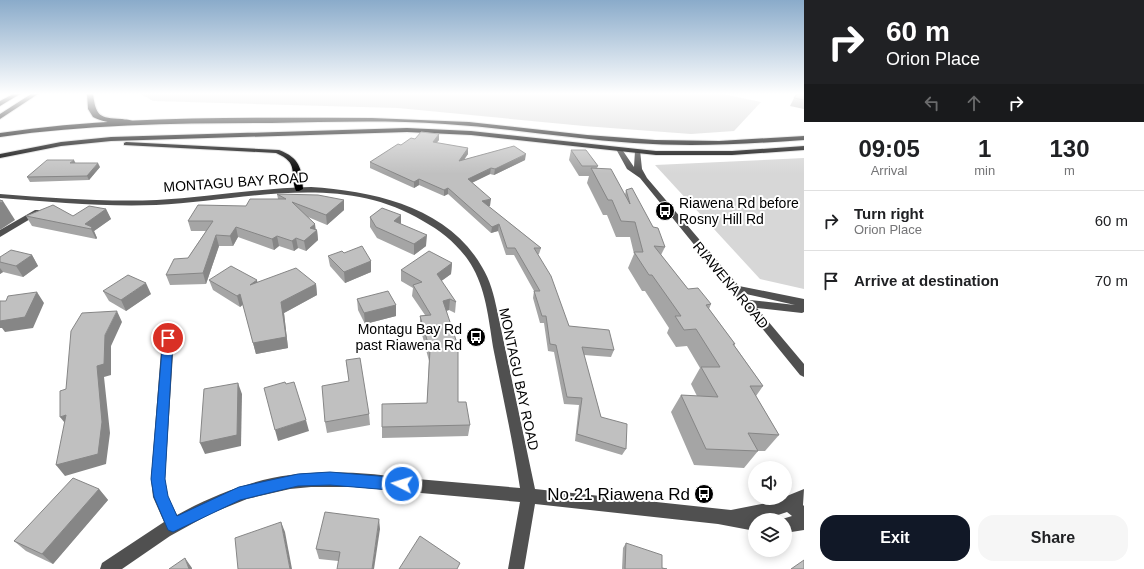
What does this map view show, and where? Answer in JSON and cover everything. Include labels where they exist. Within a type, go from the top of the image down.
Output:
[{"type":"highway","points":[[117,121],[130,122]]},
{"type":"main road","points":[[0,135],[68,126],[130,122],[418,121],[504,127],[618,140],[673,143],[719,143],[781,140]]},
{"type":"main road","points":[[504,127],[630,148],[638,151]]},
{"type":"main road","points":[[0,156],[60,144],[117,139],[407,130],[448,131],[638,151],[691,154],[804,148]]},
{"type":"main road","points":[[619,149],[722,147],[804,138]]},
{"type":"main road","points":[[0,159],[48,150],[108,145],[269,150],[288,156],[295,162],[299,189]]},
{"type":"street","name":"RIAWENA ROAD","points":[[619,149],[630,167],[644,179]]},
{"type":"street","name":"RIAWENA ROAD","points":[[638,151],[638,169],[644,179],[804,372]]},
{"type":"street","name":"MONTAGU BAY ROAD","points":[[0,196],[104,203],[157,202],[299,189],[350,193],[400,206],[416,213],[444,230],[469,255],[478,268],[489,303],[528,495],[516,569]]},
{"type":"street","points":[[0,234],[59,200]]},
{"type":"street","points":[[736,289],[804,303]]},
{"type":"street","points":[[746,303],[804,309]]},
{"type":"street","points":[[168,338],[158,479],[161,497],[173,525]]},
{"type":"street","points":[[108,569],[137,547],[173,525],[239,494],[298,480],[348,479],[528,495],[720,517],[748,522]]},
{"type":"street","points":[[792,502],[804,496]]},
{"type":"street","points":[[720,517],[759,514],[786,505]]},
{"type":"street","points":[[790,505],[804,516]]},
{"type":"street","points":[[792,524],[804,522]]},
{"type":"shaded area","points":[[528,121],[744,121],[734,131],[691,134]]},
{"type":"shaded area","points":[[804,158],[804,289],[760,279],[655,165]]},
{"type":"building","points":[[421,132],[439,134],[433,142],[468,148],[459,161],[514,146],[526,154],[495,169],[491,168],[468,179],[491,199],[482,201],[541,248],[534,248],[551,276],[569,326],[609,330],[614,350],[582,347],[601,417],[627,424],[626,449],[577,434],[582,398],[567,397],[556,345],[550,344],[546,316],[542,316],[534,291],[540,291],[515,248],[507,248],[499,224],[492,227],[448,188],[444,190],[419,179],[414,182],[370,162],[398,144],[401,145],[411,138],[415,139]]},
{"type":"building","points":[[571,150],[586,150],[598,166],[582,166]]},
{"type":"building","points":[[47,160],[74,160],[70,163],[98,163],[87,176],[27,177]]},
{"type":"building","points":[[591,168],[611,169],[630,204],[626,190],[632,188],[653,227],[658,228],[665,247],[654,246],[688,289],[698,288],[711,304],[706,305],[735,344],[733,344],[763,386],[750,386],[779,435],[748,433],[758,451],[706,449],[681,395],[718,397],[701,367],[720,367],[696,329],[684,330],[675,316],[681,316],[652,275],[649,275],[634,252],[643,252],[635,222],[621,221],[612,200],[608,200]]},
{"type":"building","points":[[277,194],[318,195],[344,200],[326,215],[292,202],[315,224],[310,228],[317,230],[304,241],[296,238],[292,241],[277,236],[272,239],[236,227],[230,236],[216,235],[203,273],[166,275],[174,259],[188,258],[213,221],[188,221],[198,205],[246,206],[250,199],[286,199]]},
{"type":"building","points":[[53,205],[73,216],[89,206],[106,209],[85,224],[92,227],[91,229],[26,216]]},
{"type":"building","points":[[382,208],[401,215],[394,221],[427,235],[414,244],[376,227],[370,217]]},
{"type":"building","points":[[362,246],[371,261],[344,272],[328,256],[342,251],[344,253]]},
{"type":"building","points":[[11,250],[32,255],[16,266],[0,262],[0,257]]},
{"type":"building","points":[[429,251],[452,263],[437,274],[456,302],[450,299],[443,301],[458,346],[458,402],[466,402],[470,425],[382,427],[382,404],[427,403],[430,350],[420,316],[431,315],[413,285],[422,282],[401,270]]},
{"type":"building","points":[[231,266],[257,280],[250,285],[296,268],[316,284],[281,302],[286,337],[253,343],[240,294],[237,296],[209,280]]},
{"type":"building","points":[[128,275],[146,283],[121,300],[103,291]]},
{"type":"building","points":[[388,291],[396,305],[364,313],[357,299]]},
{"type":"building","points":[[37,292],[25,317],[0,321],[0,301],[6,301],[8,296]]},
{"type":"building","points":[[117,311],[105,335],[104,364],[97,366],[102,422],[98,454],[56,465],[66,415],[60,417],[60,391],[66,389],[71,331],[82,313]]},
{"type":"building","points":[[360,358],[369,414],[325,422],[322,386],[349,381],[346,360]]},
{"type":"building","points":[[285,382],[286,384],[294,382],[306,420],[275,430],[264,388]]},
{"type":"building","points":[[238,383],[237,435],[200,443],[204,389]]},
{"type":"building","points":[[73,478],[99,489],[42,554],[14,541]]},
{"type":"building","points":[[325,512],[379,519],[372,569],[337,569],[340,552],[316,549]]},
{"type":"building","points":[[281,522],[290,569],[238,569],[235,538]]},
{"type":"building","points":[[420,536],[460,563],[457,569],[399,569]]},
{"type":"building","points":[[626,543],[662,555],[662,568],[667,569],[625,569]]},
{"type":"building","points":[[185,558],[189,569],[169,569]]},
{"type":"building","points":[[804,560],[804,569],[791,569]]},
{"type":"place","name":"Riawena Rd before Rosny Hill Rd","points":[[665,211]]},
{"type":"place","name":"Montagu Bay Rd past Riawena Rd","points":[[476,337]]},
{"type":"place","name":"No.21 Riawena Rd","points":[[704,494]]},
{"type":"route","points":[[168,338],[158,479],[161,497],[173,525],[239,494],[269,485],[298,480],[330,478],[402,484]]}]
